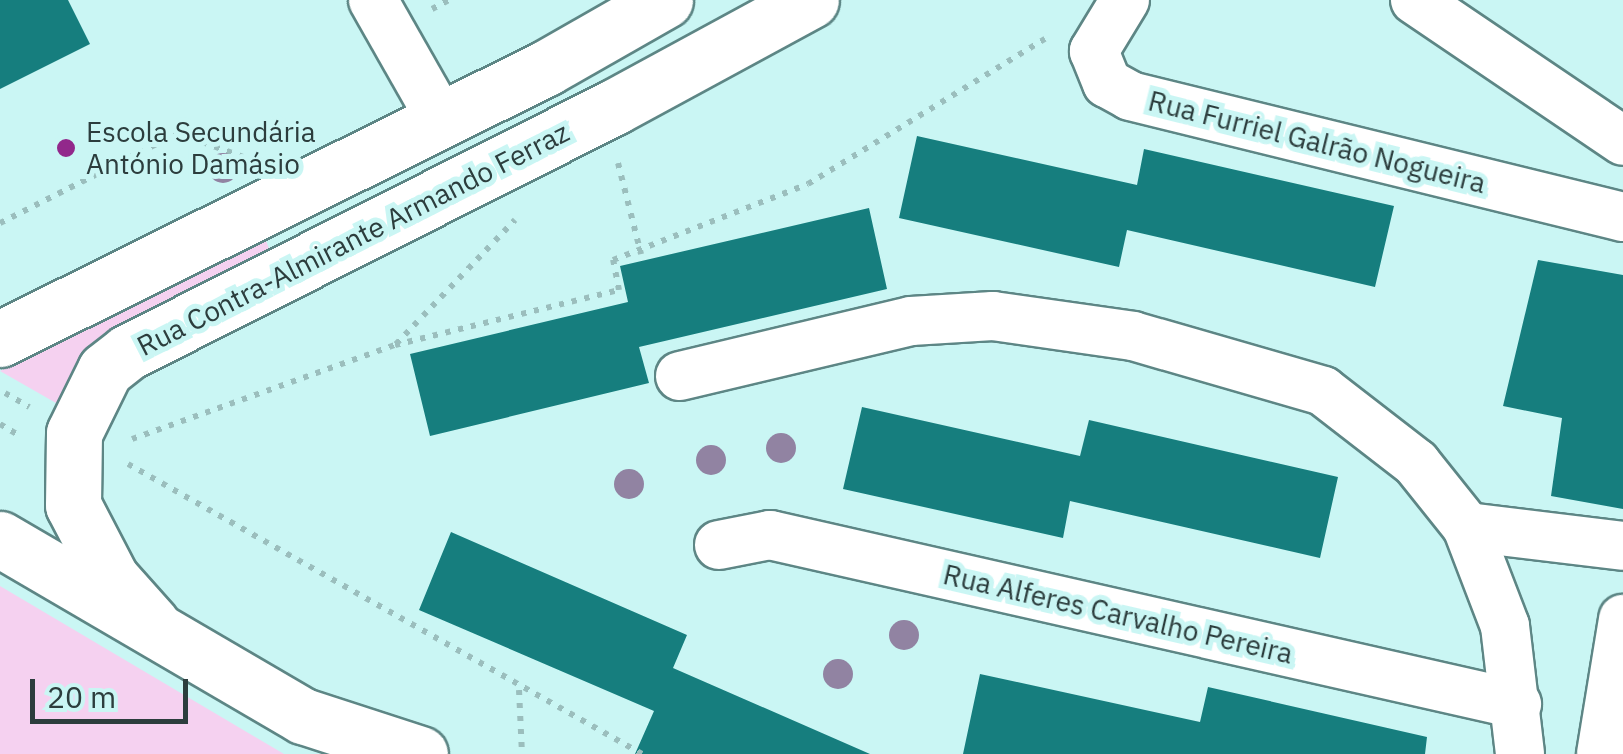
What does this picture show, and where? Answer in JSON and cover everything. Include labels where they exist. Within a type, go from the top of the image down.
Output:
[{"type":"main road","points":[[0,339],[546,68],[664,0]]},
{"type":"main road","name":"Rua Contra-Almirante Armando Ferraz","points":[[157,630],[111,578],[73,506],[74,434],[104,370],[128,352],[614,108],[811,0]]},
{"type":"main road","points":[[0,539],[303,716],[351,754]]},
{"type":"main road","points":[[303,716],[420,754]]},
{"type":"street","points":[[373,0],[440,118]]},
{"type":"street","name":"Rua Furriel Galrão Nogueira","points":[[1125,0],[1094,51],[1107,83],[1130,96],[1623,217]]},
{"type":"street","points":[[1415,0],[1623,141]]},
{"type":"street","points":[[680,376],[948,316],[1034,320],[1114,332],[1238,361],[1323,391],[1402,450],[1467,528],[1505,626],[1520,754]]},
{"type":"street","points":[[1467,528],[1623,546]]},
{"type":"street","name":"Rua Alferes Carvalho Pereira","points":[[719,545],[770,535],[1517,704]]},
{"type":"street","points":[[1601,754],[1623,619]]},
{"type":"path","points":[[121,443],[395,345],[619,290],[614,260],[641,254],[808,184],[1049,36]]},
{"type":"path","points":[[0,223],[178,133],[251,158]]},
{"type":"path","points":[[621,173],[641,254]]},
{"type":"path","points":[[395,345],[529,209]]},
{"type":"path","points":[[119,459],[519,690],[642,754]]},
{"type":"path","points":[[519,690],[522,754]]},
{"type":"shaded area","points":[[264,236],[271,253],[92,347],[56,403],[0,371]]},
{"type":"shaded area","points":[[0,586],[284,754],[0,754]]},
{"type":"building","points":[[0,0],[68,0],[90,44],[0,89]]},
{"type":"building","points":[[917,136],[1137,185],[1144,149],[1394,206],[1375,287],[1127,230],[1119,267],[899,218]]},
{"type":"building","points":[[869,208],[887,289],[639,347],[649,383],[430,436],[410,354],[628,302],[620,266]]},
{"type":"building","points":[[1538,260],[1623,275],[1623,509],[1551,496],[1562,418],[1503,406]]},
{"type":"building","points":[[862,407],[1080,456],[1089,420],[1338,477],[1320,558],[1070,501],[1063,538],[843,489]]},
{"type":"building","points":[[451,532],[687,635],[673,668],[870,754],[635,754],[654,711],[419,610]]},
{"type":"building","points":[[980,674],[1200,722],[1208,687],[1427,737],[1425,754],[963,754]]},
{"type":"place","name":"Escola Secundária António Damásio","points":[[66,148]]}]
